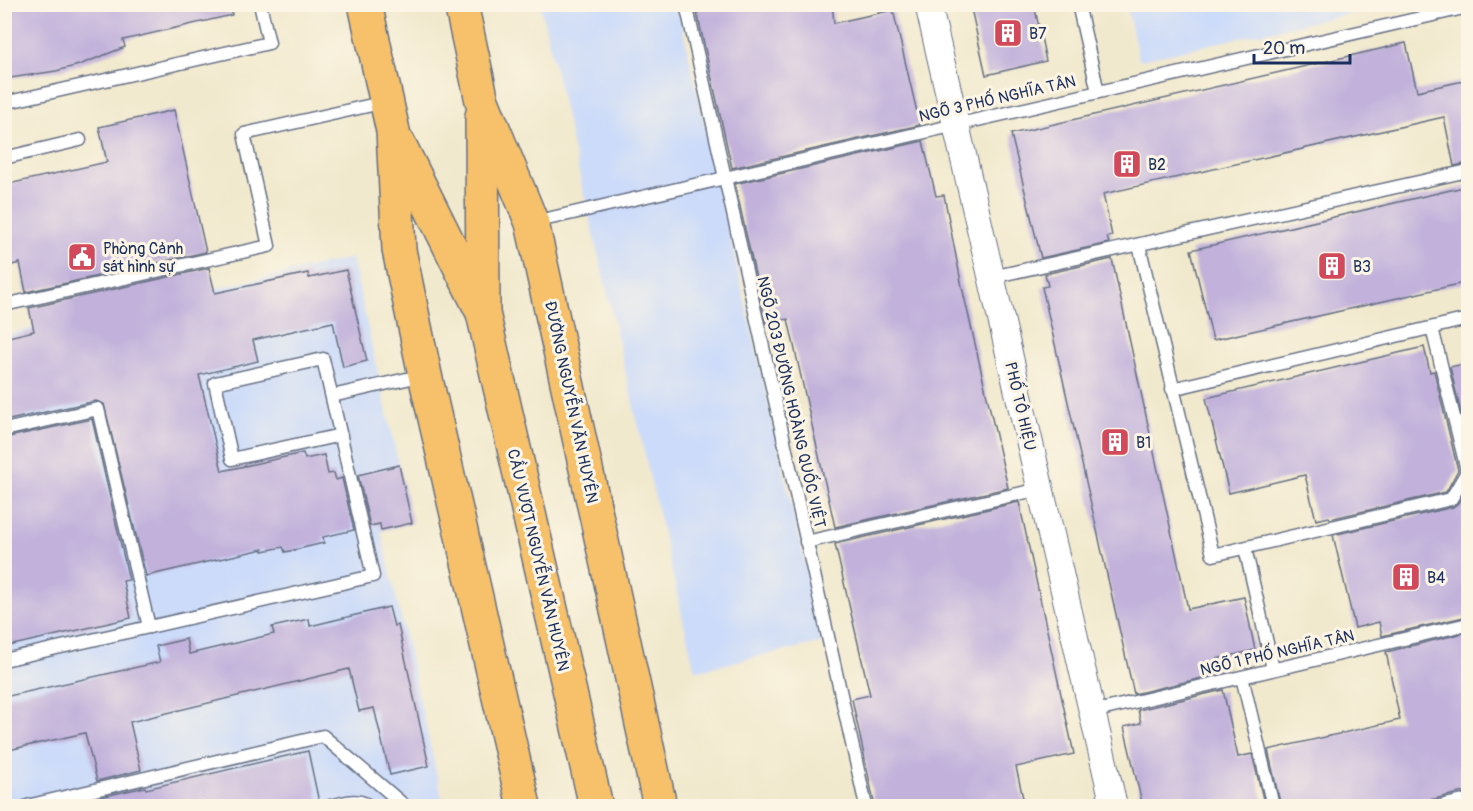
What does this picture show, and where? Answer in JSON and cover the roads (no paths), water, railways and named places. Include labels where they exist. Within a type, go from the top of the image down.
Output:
[{"type":"main road","points":[[365,4],[390,117],[399,249],[425,375],[524,807]]},
{"type":"main road","name":"ĐƯỜNG NGUYỄN VĂN HUYÊN","points":[[461,4],[482,101],[532,223],[660,807]]},
{"type":"main road","name":"CẦU VƯỢT NGUYỄN VĂN HUYÊN","points":[[482,101],[483,313]]},
{"type":"main road","name":"CẦU VƯỢT NGUYỄN VĂN HUYÊN","points":[[390,117],[483,313],[596,807]]},
{"type":"street","name":"PHỐ TÔ HIỆU","points":[[928,4],[1114,807]]},
{"type":"lane","points":[[4,103],[269,43],[260,4]]},
{"type":"lane","name":"NGÕ 203 ĐƯỜNG HOÀNG QUỐC VIỆT","points":[[686,4],[866,807]]},
{"type":"lane","points":[[1078,4],[1098,92]]},
{"type":"lane","name":"NGÕ 3 PHỐ NGHĨA TÂN","points":[[532,223],[1468,7]]},
{"type":"lane","points":[[4,306],[269,246],[244,134],[390,117]]},
{"type":"lane","points":[[4,158],[80,140]]},
{"type":"lane","points":[[992,277],[1468,171]]},
{"type":"lane","points":[[1139,245],[1213,555],[1451,500],[1468,470],[1432,328]]},
{"type":"lane","points":[[1172,389],[1468,319]]},
{"type":"lane","points":[[4,660],[373,576],[341,435],[323,359],[215,383],[232,459],[341,435]]},
{"type":"lane","points":[[332,396],[425,375]]},
{"type":"lane","points":[[4,430],[98,408],[149,627]]},
{"type":"lane","points":[[806,542],[1040,489]]},
{"type":"lane","points":[[1245,548],[1273,669]]},
{"type":"lane","name":"NGÕ 1 PHỐ NGHĨA TÂN","points":[[1092,712],[1468,624]]},
{"type":"lane","points":[[1242,676],[1273,807]]},
{"type":"lane","points":[[27,807],[322,736],[405,807]]},
{"type":"lane","points":[[1440,807],[1468,800]]},
{"type":"lane","points":[[330,807],[355,801],[361,801],[369,807]]},
{"type":"place","name":"B7","points":[[1008,33]]},
{"type":"place","name":"B2","points":[[1127,164]]},
{"type":"place","name":"Phòng Cảnh sát hình sự","points":[[82,257]]},
{"type":"place","name":"B3","points":[[1332,266]]},
{"type":"place","name":"B1","points":[[1115,442]]},
{"type":"place","name":"B4","points":[[1406,577]]}]
